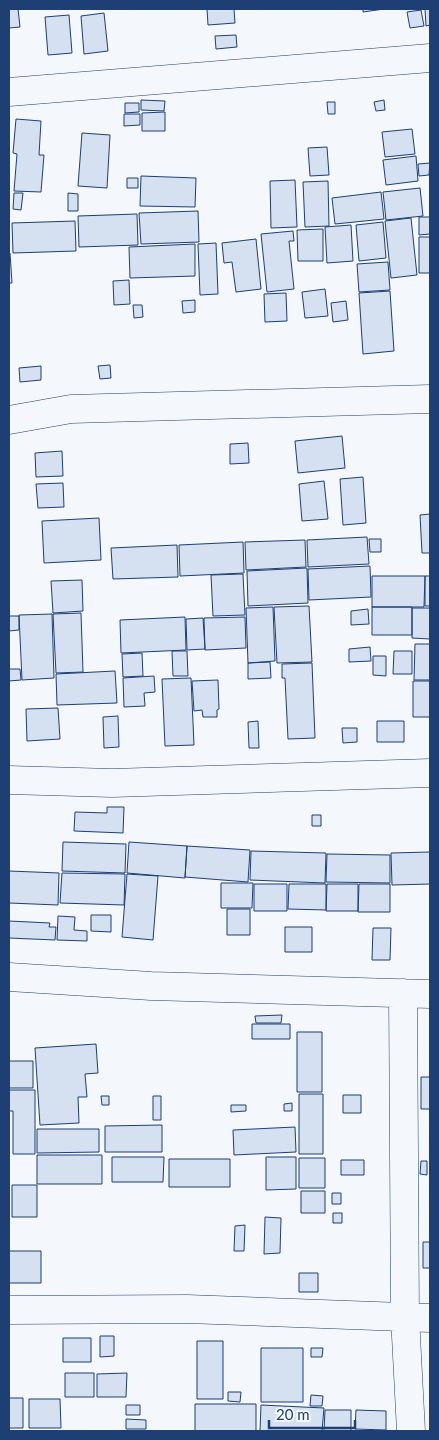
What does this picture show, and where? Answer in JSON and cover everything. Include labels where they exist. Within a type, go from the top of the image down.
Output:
[{"type":"street","points":[[9,92],[430,58]]},
{"type":"street","points":[[9,420],[71,410],[430,398]]},
{"type":"street","points":[[9,780],[112,783],[430,773]]},
{"type":"street","points":[[9,977],[151,986],[430,994]]},
{"type":"street","points":[[403,993],[418,1318],[411,1431]]},
{"type":"street","points":[[9,1310],[187,1309],[418,1318]]},
{"type":"building","points":[[9,9],[18,9],[20,27],[9,28]]},
{"type":"building","points":[[207,9],[234,9],[235,23],[208,25]]},
{"type":"building","points":[[363,9],[384,9],[363,12]]},
{"type":"building","points":[[425,9],[430,9],[430,25],[426,26]]},
{"type":"building","points":[[421,10],[424,26],[410,28],[407,12]]},
{"type":"building","points":[[104,13],[108,51],[84,54],[81,16]]},
{"type":"building","points":[[69,15],[72,53],[48,55],[45,17]]},
{"type":"building","points":[[236,35],[237,47],[216,49],[215,36]]},
{"type":"building","points":[[141,100],[165,101],[164,111],[141,110]]},
{"type":"building","points":[[384,100],[385,110],[376,111],[374,102]]},
{"type":"building","points":[[327,102],[335,102],[335,114],[328,114]]},
{"type":"building","points":[[125,103],[139,103],[139,112],[125,113]]},
{"type":"building","points":[[165,112],[165,131],[142,131],[142,113]]},
{"type":"building","points":[[124,114],[140,114],[140,125],[124,126]]},
{"type":"building","points":[[16,119],[41,121],[39,155],[44,155],[41,192],[14,191],[17,154],[13,153]]},
{"type":"building","points":[[412,129],[415,154],[385,157],[382,132]]},
{"type":"building","points":[[82,133],[110,135],[107,188],[78,186]]},
{"type":"building","points":[[327,147],[329,175],[310,176],[308,148]]},
{"type":"building","points":[[416,156],[418,181],[386,185],[383,160]]},
{"type":"building","points":[[430,163],[429,175],[419,176],[418,164]]},
{"type":"building","points":[[141,176],[196,178],[195,207],[140,206]]},
{"type":"building","points":[[127,178],[138,178],[138,188],[127,188]]},
{"type":"building","points":[[295,180],[297,227],[271,228],[270,181]]},
{"type":"building","points":[[328,181],[329,226],[305,227],[303,182]]},
{"type":"building","points":[[420,188],[423,216],[386,220],[383,192]]},
{"type":"building","points":[[381,192],[384,219],[335,224],[332,198]]},
{"type":"building","points":[[14,193],[23,193],[21,210],[13,209]]},
{"type":"building","points":[[68,193],[78,194],[78,211],[68,211]]},
{"type":"building","points":[[198,211],[199,242],[141,244],[139,213]]},
{"type":"building","points":[[137,214],[138,245],[79,247],[78,216]]},
{"type":"building","points":[[419,217],[430,217],[430,234],[419,235]]},
{"type":"building","points":[[411,218],[417,275],[391,278],[385,221]]},
{"type":"building","points":[[75,221],[76,251],[13,253],[12,223]]},
{"type":"building","points":[[383,222],[386,258],[359,261],[356,225]]},
{"type":"building","points":[[351,225],[353,261],[327,263],[325,227]]},
{"type":"building","points":[[323,229],[323,261],[298,261],[297,230]]},
{"type":"building","points":[[293,231],[294,241],[289,241],[294,289],[267,292],[261,234]]},
{"type":"building","points":[[419,237],[430,237],[430,273],[419,273]]},
{"type":"building","points":[[256,239],[261,289],[236,292],[232,262],[224,263],[222,243]]},
{"type":"building","points":[[216,243],[218,294],[200,295],[198,244]]},
{"type":"building","points":[[195,244],[195,276],[130,278],[129,247]]},
{"type":"building","points":[[10,253],[12,283],[9,283]]},
{"type":"building","points":[[388,262],[390,290],[359,292],[357,264]]},
{"type":"building","points":[[129,280],[130,304],[114,305],[113,281]]},
{"type":"building","points":[[325,289],[328,316],[305,318],[302,292]]},
{"type":"building","points":[[390,291],[394,351],[363,354],[359,293]]},
{"type":"building","points":[[286,293],[287,321],[265,322],[264,294]]},
{"type":"building","points":[[195,300],[195,312],[183,313],[182,301]]},
{"type":"building","points":[[346,301],[348,320],[333,322],[331,303]]},
{"type":"building","points":[[133,305],[142,305],[143,317],[134,318]]},
{"type":"building","points":[[110,365],[111,378],[100,379],[98,366]]},
{"type":"building","points":[[41,366],[41,380],[20,382],[19,368]]},
{"type":"building","points":[[342,436],[345,468],[298,473],[295,441]]},
{"type":"building","points":[[248,443],[249,463],[230,464],[230,444]]},
{"type":"building","points":[[62,451],[63,476],[36,477],[35,453]]},
{"type":"building","points":[[363,477],[366,523],[343,525],[340,479]]},
{"type":"building","points":[[324,481],[328,519],[302,521],[299,484]]},
{"type":"building","points":[[63,483],[64,507],[38,508],[36,484]]},
{"type":"building","points":[[430,514],[430,553],[422,553],[420,515]]},
{"type":"building","points":[[99,518],[101,560],[44,563],[42,521]]},
{"type":"building","points":[[367,537],[369,564],[308,567],[307,540]]},
{"type":"building","points":[[369,539],[381,539],[381,552],[370,552]]},
{"type":"building","points":[[305,540],[306,567],[246,570],[245,542]]},
{"type":"building","points":[[243,542],[244,573],[180,576],[179,545]]},
{"type":"building","points":[[177,545],[178,577],[113,579],[111,548]]},
{"type":"building","points":[[370,566],[371,597],[309,600],[308,569]]},
{"type":"building","points":[[307,568],[308,603],[248,606],[247,571]]},
{"type":"building","points":[[243,574],[245,615],[213,616],[211,575]]},
{"type":"building","points":[[372,576],[425,576],[424,607],[372,607]]},
{"type":"building","points":[[425,576],[430,576],[430,606],[425,606]]},
{"type":"building","points":[[82,580],[83,611],[53,613],[51,581]]},
{"type":"building","points":[[309,606],[312,662],[277,663],[274,607]]},
{"type":"building","points":[[273,607],[275,661],[248,663],[246,608]]},
{"type":"building","points":[[372,607],[412,607],[412,635],[372,635]]},
{"type":"building","points":[[412,608],[430,608],[430,639],[412,638]]},
{"type":"building","points":[[368,609],[369,624],[351,625],[351,611]]},
{"type":"building","points":[[81,613],[83,672],[56,673],[53,614]]},
{"type":"building","points":[[52,614],[54,678],[22,680],[19,615]]},
{"type":"building","points":[[9,616],[19,616],[19,630],[9,631]]},
{"type":"building","points":[[185,617],[186,650],[121,653],[120,620]]},
{"type":"building","points":[[245,617],[246,648],[205,650],[204,618]]},
{"type":"building","points":[[203,618],[205,649],[187,650],[186,619]]},
{"type":"building","points":[[415,644],[430,644],[430,680],[414,680]]},
{"type":"building","points":[[370,647],[371,661],[349,662],[349,649]]},
{"type":"building","points":[[172,651],[187,651],[188,676],[173,676]]},
{"type":"building","points":[[394,651],[412,651],[412,674],[393,674]]},
{"type":"building","points":[[142,653],[143,676],[123,677],[122,654]]},
{"type":"building","points":[[373,656],[386,656],[386,676],[373,675]]},
{"type":"building","points":[[270,662],[271,678],[248,679],[248,663]]},
{"type":"building","points":[[312,663],[315,738],[288,739],[285,678],[282,678],[282,664]]},
{"type":"building","points":[[9,669],[20,669],[21,680],[9,681]]},
{"type":"building","points":[[115,671],[117,703],[57,705],[56,674]]},
{"type":"building","points":[[154,676],[155,692],[144,693],[145,706],[124,707],[123,678]]},
{"type":"building","points":[[191,678],[194,745],[165,746],[162,679]]},
{"type":"building","points":[[218,680],[219,709],[217,710],[217,717],[203,717],[202,710],[194,711],[192,681]]},
{"type":"building","points":[[413,681],[430,681],[430,717],[413,717]]},
{"type":"building","points":[[58,708],[60,739],[27,741],[26,709]]},
{"type":"building","points":[[118,716],[119,747],[104,748],[103,717]]},
{"type":"building","points":[[258,721],[259,748],[249,748],[248,722]]},
{"type":"building","points":[[377,721],[404,721],[404,742],[377,742]]},
{"type":"building","points":[[342,728],[357,728],[357,742],[343,743]]},
{"type":"building","points":[[107,807],[124,807],[123,833],[74,831],[75,812],[107,813]]},
{"type":"building","points":[[312,815],[321,815],[321,826],[312,826]]},
{"type":"building","points":[[63,842],[126,844],[125,873],[62,871]]},
{"type":"building","points":[[129,842],[187,846],[185,878],[127,873]]},
{"type":"building","points":[[187,846],[250,850],[248,882],[185,877]]},
{"type":"building","points":[[251,851],[326,853],[325,883],[250,880]]},
{"type":"building","points":[[430,852],[430,884],[392,885],[391,853]]},
{"type":"building","points":[[327,854],[390,855],[390,883],[326,882]]},
{"type":"building","points":[[9,871],[59,873],[58,905],[9,903]]},
{"type":"building","points":[[62,873],[125,874],[124,905],[60,903]]},
{"type":"building","points":[[127,874],[158,876],[153,940],[122,937]]},
{"type":"building","points":[[221,883],[253,883],[252,908],[221,908]]},
{"type":"building","points":[[254,884],[287,884],[287,911],[254,911]]},
{"type":"building","points":[[289,884],[326,884],[326,910],[288,909]]},
{"type":"building","points":[[327,884],[358,884],[358,911],[326,911]]},
{"type":"building","points":[[359,884],[390,884],[390,912],[358,912]]},
{"type":"building","points":[[227,909],[250,909],[250,935],[227,935]]},
{"type":"building","points":[[91,915],[111,915],[111,932],[91,931]]},
{"type":"building","points":[[58,916],[75,917],[74,930],[87,931],[87,941],[57,940]]},
{"type":"building","points":[[9,921],[50,923],[49,927],[56,927],[55,940],[9,938]]},
{"type":"building","points":[[285,927],[312,927],[312,952],[285,952]]},
{"type":"building","points":[[373,928],[391,928],[390,960],[372,960]]},
{"type":"building","points":[[282,1015],[281,1023],[256,1023],[255,1016]]},
{"type":"building","points":[[252,1024],[290,1024],[290,1039],[252,1039]]},
{"type":"building","points":[[297,1032],[322,1032],[322,1092],[297,1092]]},
{"type":"building","points":[[96,1044],[98,1073],[85,1074],[87,1097],[78,1097],[79,1123],[40,1125],[35,1048]]},
{"type":"building","points":[[9,1061],[33,1061],[33,1088],[9,1088]]},
{"type":"building","points":[[421,1077],[430,1077],[430,1109],[421,1109]]},
{"type":"building","points":[[9,1090],[35,1090],[35,1154],[13,1154],[13,1111],[9,1111]]},
{"type":"building","points":[[299,1094],[323,1094],[323,1154],[299,1154]]},
{"type":"building","points":[[343,1095],[361,1095],[361,1113],[343,1113]]},
{"type":"building","points":[[101,1096],[109,1096],[109,1105],[102,1105]]},
{"type":"building","points":[[153,1096],[161,1096],[161,1120],[153,1120]]},
{"type":"building","points":[[292,1103],[292,1111],[284,1111],[284,1104]]},
{"type":"building","points":[[231,1105],[246,1105],[246,1111],[231,1112]]},
{"type":"building","points":[[162,1125],[162,1152],[105,1152],[105,1126]]},
{"type":"building","points":[[295,1127],[296,1152],[234,1155],[233,1130]]},
{"type":"building","points":[[37,1129],[99,1129],[99,1152],[37,1153]]},
{"type":"building","points":[[37,1155],[102,1155],[102,1184],[37,1184]]},
{"type":"building","points":[[112,1157],[164,1157],[163,1182],[112,1182]]},
{"type":"building","points":[[266,1157],[296,1157],[296,1189],[266,1190]]},
{"type":"building","points":[[299,1158],[325,1158],[325,1188],[299,1188]]},
{"type":"building","points":[[169,1159],[230,1159],[230,1187],[169,1187]]},
{"type":"building","points":[[341,1160],[364,1160],[364,1175],[341,1175]]},
{"type":"building","points":[[421,1161],[427,1161],[427,1175],[420,1174]]},
{"type":"building","points":[[12,1185],[37,1185],[37,1217],[12,1217]]},
{"type":"building","points":[[301,1191],[325,1191],[325,1213],[301,1213]]},
{"type":"building","points":[[332,1193],[341,1193],[341,1204],[332,1204]]},
{"type":"building","points":[[333,1213],[342,1213],[342,1223],[333,1223]]},
{"type":"building","points":[[265,1217],[281,1218],[280,1253],[264,1254]]},
{"type":"building","points":[[245,1225],[244,1251],[234,1251],[235,1226]]},
{"type":"building","points":[[423,1242],[430,1242],[430,1268],[423,1268]]},
{"type":"building","points":[[9,1251],[41,1251],[41,1283],[9,1283]]},
{"type":"building","points":[[299,1273],[318,1273],[318,1292],[299,1292]]},
{"type":"building","points":[[100,1336],[114,1336],[114,1356],[100,1357]]},
{"type":"building","points":[[63,1338],[91,1338],[91,1362],[63,1362]]},
{"type":"building","points":[[197,1341],[223,1341],[223,1399],[197,1399]]},
{"type":"building","points":[[261,1348],[303,1348],[303,1402],[261,1402]]},
{"type":"building","points":[[311,1348],[323,1348],[322,1357],[311,1357]]},
{"type":"building","points":[[65,1373],[94,1373],[94,1397],[65,1397]]},
{"type":"building","points":[[127,1373],[126,1397],[97,1397],[97,1374]]},
{"type":"building","points":[[228,1392],[241,1392],[240,1402],[228,1401]]},
{"type":"building","points":[[311,1395],[323,1396],[322,1406],[310,1406]]},
{"type":"building","points":[[9,1398],[23,1398],[23,1428],[9,1428]]},
{"type":"building","points":[[29,1399],[60,1399],[61,1428],[29,1428]]},
{"type":"building","points":[[195,1404],[256,1404],[256,1431],[195,1431]]},
{"type":"building","points":[[126,1405],[140,1405],[140,1415],[126,1415]]},
{"type":"building","points":[[261,1405],[324,1408],[322,1431],[260,1431]]},
{"type":"building","points":[[325,1410],[351,1410],[351,1431],[324,1431]]},
{"type":"building","points":[[356,1410],[386,1411],[386,1430],[355,1429]]},
{"type":"building","points":[[126,1419],[146,1420],[146,1429],[126,1429]]}]
